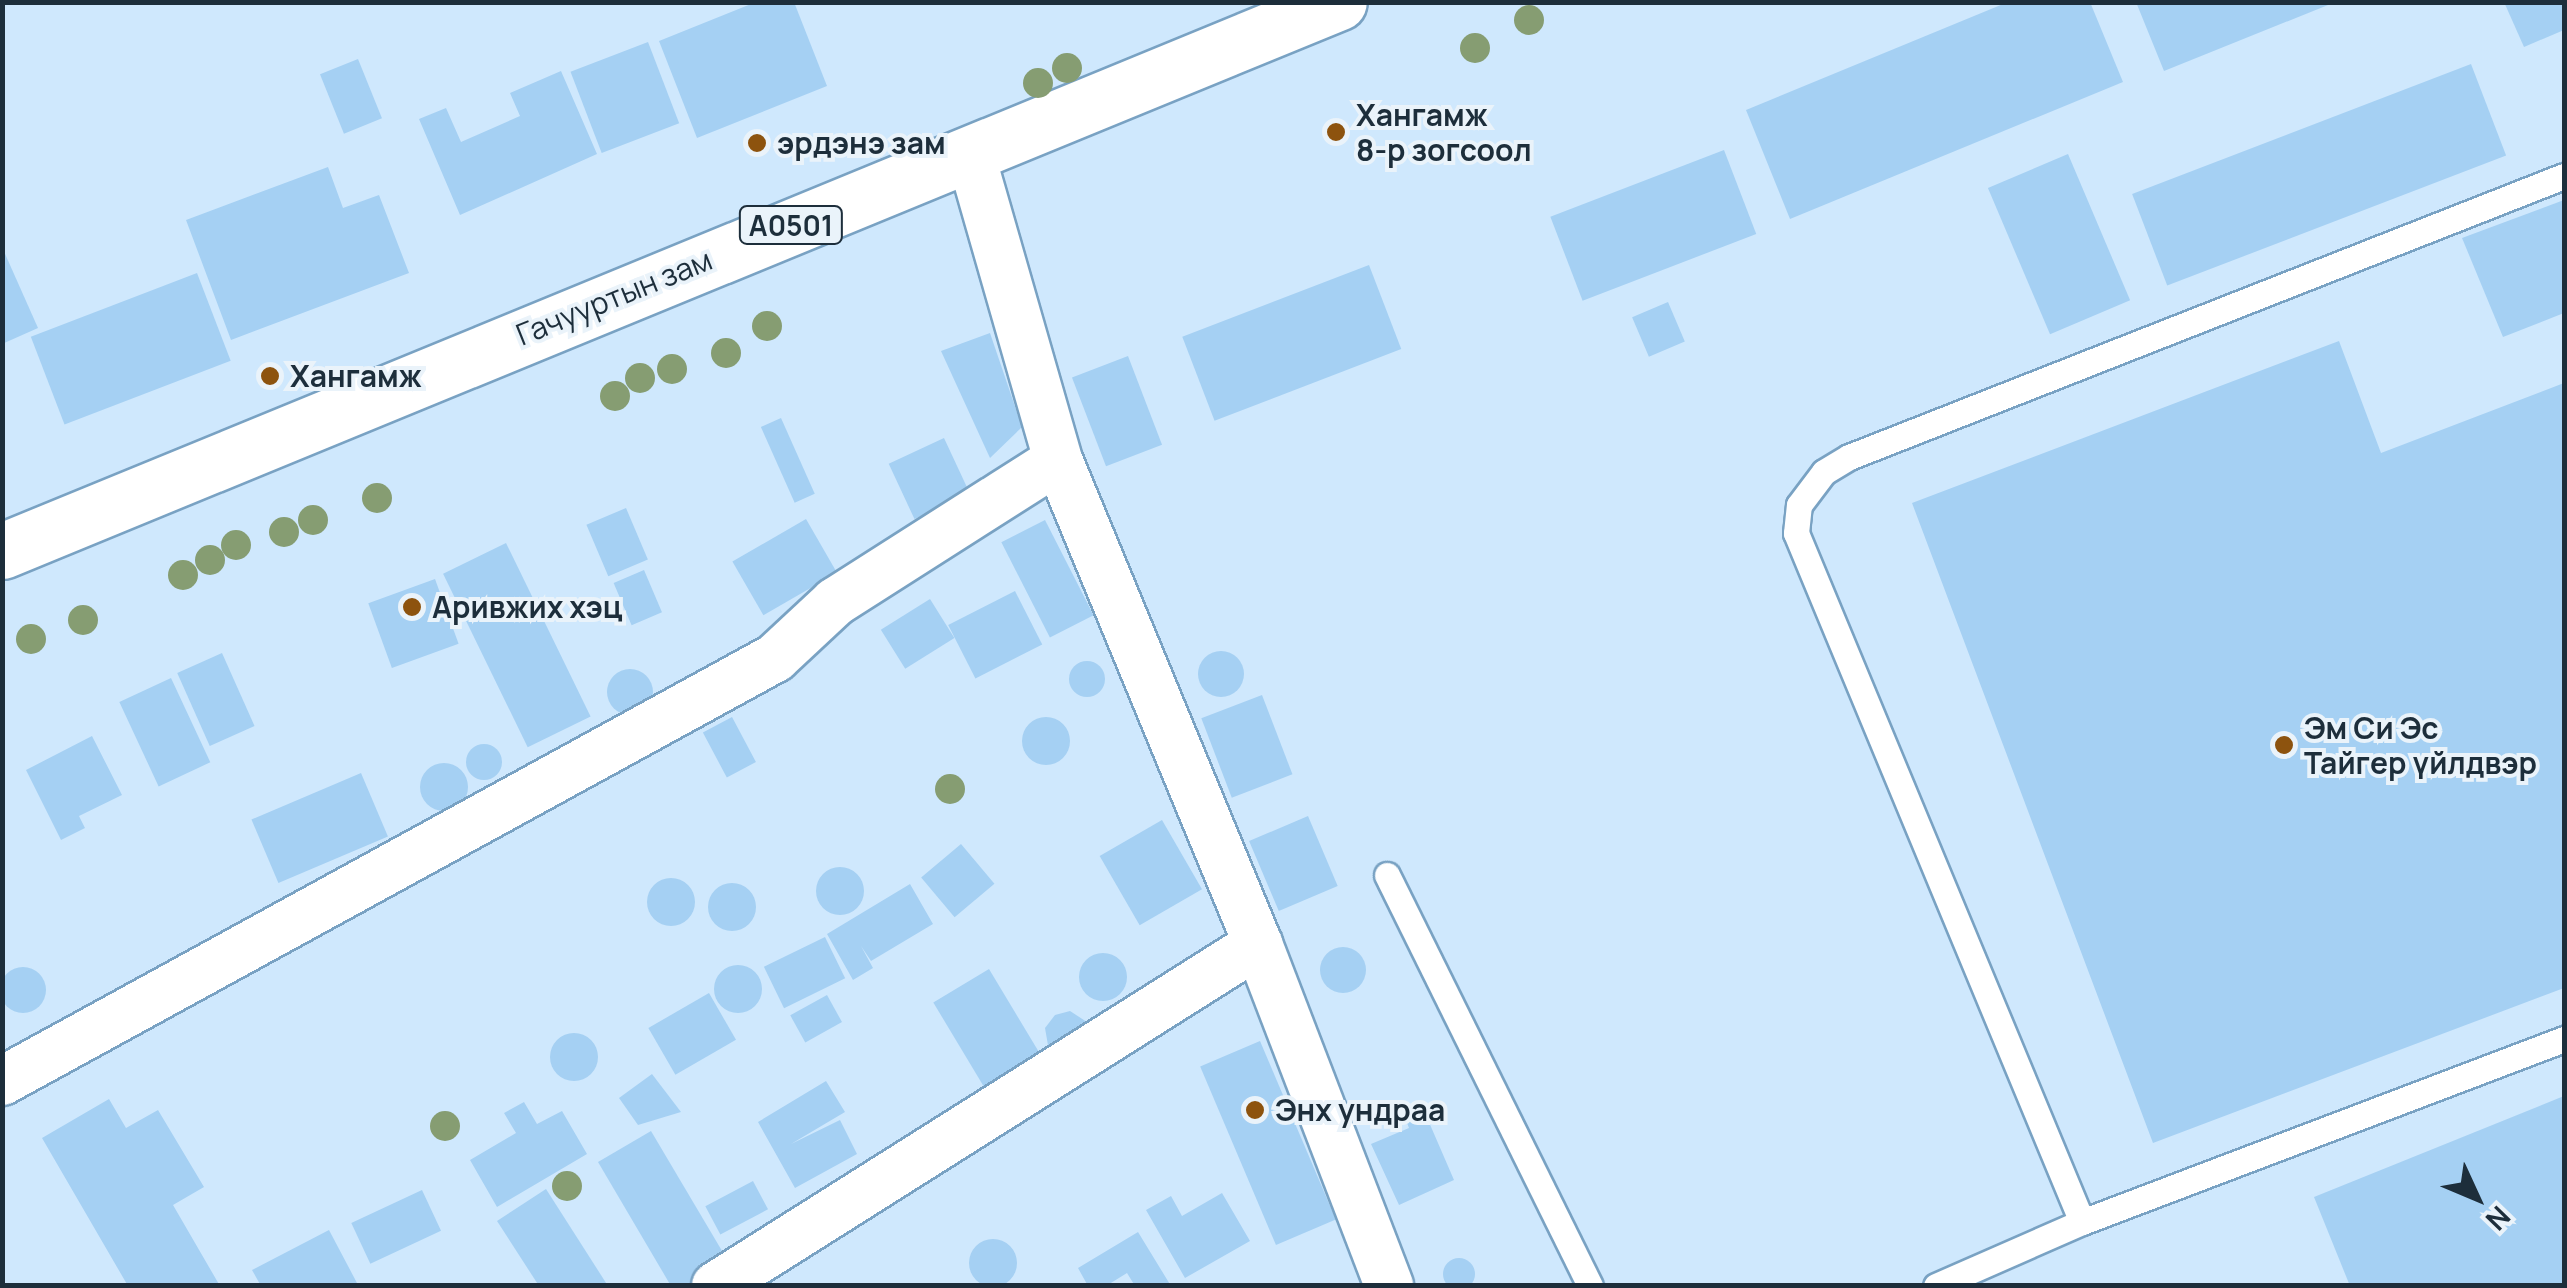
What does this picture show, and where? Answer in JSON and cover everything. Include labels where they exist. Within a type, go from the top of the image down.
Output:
[{"type":"highway","name":"Гачууртын зам","points":[[2,551],[1338,2]]},
{"type":"street","points":[[970,152],[1058,460],[1258,944],[1389,1286]]},
{"type":"street","points":[[2,1081],[775,658],[835,602],[1058,460]]},
{"type":"street","points":[[716,1286],[1258,944]]},
{"type":"lane","points":[[2082,1222],[1796,533],[1799,505],[1824,472],[1849,456],[2564,176]]},
{"type":"lane","points":[[1387,875],[1590,1286]]},
{"type":"lane","points":[[1936,1286],[2082,1222],[2564,1039]]},
{"type":"building","points":[[756,2],[794,2],[827,86],[697,138],[659,41]]},
{"type":"building","points":[[2008,2],[2090,2],[2123,82],[1790,219],[1746,110]]},
{"type":"building","points":[[2136,2],[2333,2],[2333,3],[2164,71]]},
{"type":"building","points":[[2504,2],[2564,2],[2564,30],[2524,47]]},
{"type":"building","points":[[648,42],[679,123],[602,153],[571,72]]},
{"type":"building","points":[[358,59],[382,118],[344,134],[320,74]]},
{"type":"building","points":[[2471,64],[2506,155],[2167,286],[2132,194]]},
{"type":"building","points":[[561,71],[597,154],[460,215],[419,119],[446,108],[461,142],[520,116],[510,93]]},
{"type":"building","points":[[1724,150],[1756,234],[1583,301],[1550,217]]},
{"type":"building","points":[[2068,154],[2130,300],[2050,334],[1988,188]]},
{"type":"building","points":[[328,167],[343,208],[379,195],[409,273],[231,340],[186,220]]},
{"type":"building","points":[[2564,200],[2564,313],[2503,337],[2462,238]]},
{"type":"building","points":[[2,247],[38,328],[2,344]]},
{"type":"building","points":[[1369,265],[1401,349],[1215,421],[1182,337]]},
{"type":"building","points":[[197,273],[231,361],[65,425],[31,337]]},
{"type":"building","points":[[1668,302],[1685,342],[1649,357],[1632,317]]},
{"type":"building","points":[[990,333],[1022,427],[990,458],[941,351]]},
{"type":"building","name":"Эм Си Эс Тайгер үйлдвэр","points":[[2339,341],[2381,453],[2564,383],[2564,988],[2153,1143],[1912,503]]},
{"type":"building","points":[[1128,356],[1162,445],[1106,466],[1072,378]]},
{"type":"building","points":[[781,418],[815,494],[795,503],[761,427]]},
{"type":"building","points":[[944,438],[970,493],[914,519],[889,464]]},
{"type":"building","points":[[626,508],[648,560],[608,576],[586,525]]},
{"type":"building","points":[[806,519],[837,573],[763,615],[732,562]]},
{"type":"building","points":[[1045,520],[1094,615],[1050,638],[1001,542]]},
{"type":"building","points":[[506,543],[591,716],[528,747],[443,574]]},
{"type":"building","points":[[644,570],[662,612],[632,625],[614,583]]},
{"type":"building","points":[[435,579],[459,644],[392,668],[368,603]]},
{"type":"building","points":[[1015,591],[1042,644],[975,679],[948,625]]},
{"type":"building","points":[[930,599],[954,638],[905,669],[881,630]]},
{"type":"building","points":[[1221,651],[1237,658],[1244,674],[1237,690],[1221,697],[1205,690],[1198,674],[1205,658]]},
{"type":"building","points":[[222,653],[255,726],[210,746],[177,673]]},
{"type":"building","points":[[1087,661],[1099,667],[1105,679],[1099,691],[1087,697],[1075,691],[1069,679],[1075,667]]},
{"type":"building","points":[[630,669],[646,676],[653,692],[646,708],[630,715],[614,708],[607,692],[614,676]]},
{"type":"building","points":[[171,678],[210,762],[159,786],[119,702]]},
{"type":"building","points":[[1262,695],[1292,774],[1232,798],[1201,718]]},
{"type":"building","points":[[732,717],[756,762],[727,778],[703,732]]},
{"type":"building","points":[[1046,717],[1063,724],[1070,741],[1063,758],[1046,765],[1029,758],[1022,741],[1029,724]]},
{"type":"building","points":[[92,736],[122,795],[79,816],[85,828],[61,840],[26,770]]},
{"type":"building","points":[[484,744],[496,750],[502,762],[496,774],[484,780],[472,774],[466,762],[472,750]]},
{"type":"building","points":[[444,763],[461,770],[468,787],[461,804],[444,811],[427,804],[420,787],[427,770]]},
{"type":"building","points":[[361,773],[388,837],[278,883],[251,819]]},
{"type":"building","points":[[1308,816],[1338,886],[1279,911],[1249,841]]},
{"type":"building","points":[[1162,820],[1202,889],[1140,925],[1100,856]]},
{"type":"building","points":[[961,844],[994,884],[955,917],[921,877]]},
{"type":"building","points":[[840,867],[857,874],[864,891],[857,908],[840,915],[823,908],[816,891],[823,874]]},
{"type":"building","points":[[671,878],[688,885],[695,902],[688,919],[671,926],[654,919],[647,902],[654,885]]},
{"type":"building","points":[[732,883],[749,890],[756,907],[749,924],[732,931],[715,924],[708,907],[715,890]]},
{"type":"building","points":[[910,884],[933,924],[871,961],[861,946],[873,968],[853,980],[827,934]]},
{"type":"building","points":[[825,937],[845,978],[784,1008],[764,967]]},
{"type":"building","points":[[1343,947],[1359,954],[1366,970],[1359,986],[1343,993],[1327,986],[1320,970],[1327,954]]},
{"type":"building","points":[[1103,953],[1120,960],[1127,977],[1120,994],[1103,1001],[1086,994],[1079,977],[1086,960]]},
{"type":"building","points":[[738,965],[755,972],[762,989],[755,1006],[738,1013],[721,1006],[714,989],[721,972]]},
{"type":"building","points":[[23,967],[39,974],[46,990],[39,1006],[23,1013],[7,1006],[0,990],[7,974]]},
{"type":"building","points":[[989,969],[1049,1069],[994,1103],[933,1002]]},
{"type":"building","points":[[709,993],[736,1040],[675,1075],[648,1028]]},
{"type":"building","points":[[827,995],[842,1022],[805,1042],[790,1015]]},
{"type":"building","points":[[1070,1011],[1090,1024],[1049,1051],[1045,1028],[1055,1015]]},
{"type":"building","points":[[574,1033],[591,1040],[598,1057],[591,1074],[574,1081],[557,1074],[550,1057],[557,1040]]},
{"type":"building","points":[[1260,1041],[1336,1220],[1276,1245],[1200,1066]]},
{"type":"building","points":[[652,1074],[681,1112],[638,1125],[619,1098]]},
{"type":"building","points":[[826,1081],[845,1112],[791,1144],[840,1120],[857,1154],[795,1188],[758,1122]]},
{"type":"building","points":[[2564,1096],[2564,1286],[2350,1286],[2314,1197]]},
{"type":"building","points":[[109,1099],[126,1128],[158,1110],[204,1187],[173,1205],[220,1286],[128,1286],[42,1138]]},
{"type":"building","points":[[524,1102],[537,1124],[562,1111],[587,1154],[497,1207],[470,1160],[516,1133],[504,1113]]},
{"type":"building","points":[[1422,1106],[1454,1180],[1399,1205],[1371,1144],[1409,1128],[1404,1115]]},
{"type":"building","points":[[651,1131],[728,1261],[687,1286],[671,1286],[598,1162]]},
{"type":"building","points":[[753,1181],[768,1209],[720,1235],[705,1206]]},
{"type":"building","points":[[546,1189],[608,1286],[539,1286],[497,1221]]},
{"type":"building","points":[[422,1190],[441,1231],[370,1264],[351,1223]]},
{"type":"building","points":[[1222,1193],[1250,1241],[1185,1278],[1146,1210],[1171,1196],[1182,1216]]},
{"type":"building","points":[[329,1230],[357,1283],[261,1286],[252,1270]]},
{"type":"building","points":[[1138,1232],[1171,1286],[1135,1286],[1127,1273],[1106,1286],[1088,1286],[1078,1268]]},
{"type":"building","points":[[993,1239],[1010,1246],[1017,1263],[1010,1280],[993,1287],[976,1280],[969,1263],[976,1246]]},
{"type":"building","points":[[1459,1258],[1470,1263],[1475,1274],[1470,1285],[1459,1290],[1448,1285],[1443,1274],[1448,1263]]},
{"type":"place","name":"Хангамж 8-р зогсоол","points":[[1336,132]]},
{"type":"place","name":"эрдэнэ зам","points":[[757,143]]},
{"type":"place","name":"Хангамж","points":[[270,376]]},
{"type":"place","name":"Аривжих хэц","points":[[412,607]]},
{"type":"place","name":"Эм Си Эс Тайгер үйлдвэр","points":[[2284,745]]},
{"type":"place","name":"Энх ундраа","points":[[1255,1110]]}]
